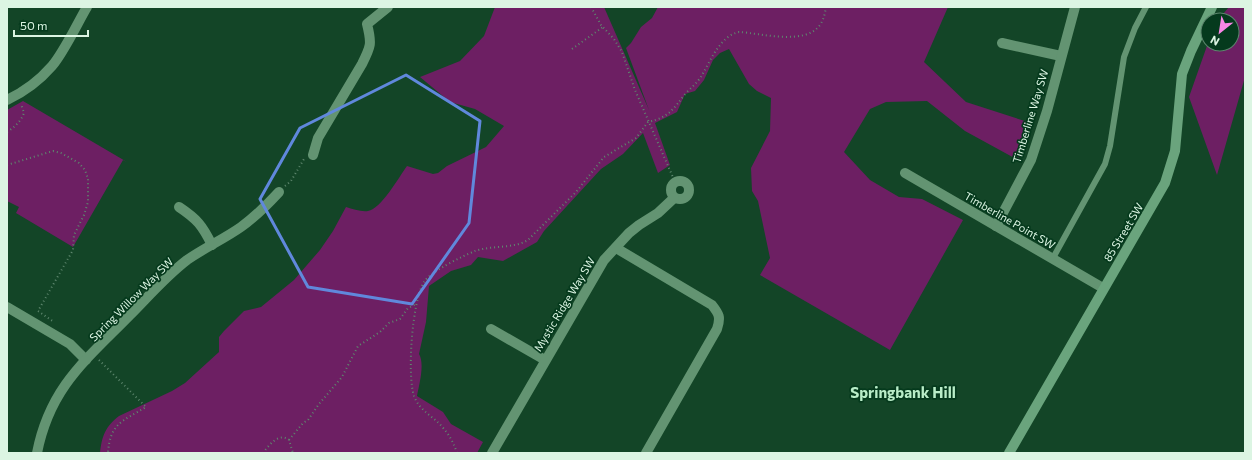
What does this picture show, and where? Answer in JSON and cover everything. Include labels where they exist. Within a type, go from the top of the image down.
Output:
[{"type":"street","points":[[7,100],[32,86],[53,65],[87,7]]},
{"type":"street","points":[[314,152],[318,138],[368,52],[371,40],[367,24],[388,7]]},
{"type":"street","name":"Timberline Way SW","points":[[996,226],[1031,160],[1074,7]]},
{"type":"street","name":"85 Street SW","points":[[1009,453],[1103,288],[1151,208],[1168,174],[1175,151],[1182,74],[1212,7]]},
{"type":"street","points":[[1002,43],[1060,56]]},
{"type":"street","name":"Timberline Point SW","points":[[905,173],[1103,288]]},
{"type":"street","points":[[675,182],[684,182],[688,187],[688,193],[683,199],[674,198],[671,193],[670,190],[675,182]]},
{"type":"street","name":"Spring Willow Way SW","points":[[37,453],[42,432],[54,402],[70,376],[186,261],[248,222],[279,192]]},
{"type":"street","name":"Mystic Ridge Way SW","points":[[492,453],[604,260],[629,233],[658,213],[674,198]]},
{"type":"street","points":[[179,207],[199,222],[204,228],[212,245]]},
{"type":"street","points":[[616,248],[712,305],[719,314],[720,321],[715,334],[646,453]]},
{"type":"street","points":[[7,307],[70,344],[86,360]]},
{"type":"street","points":[[492,329],[545,360]]},
{"type":"lane","points":[[1053,258],[1105,164],[1110,146],[1124,57],[1135,28],[1146,7]]},
{"type":"path","points":[[591,7],[603,27],[614,39],[622,52],[630,77],[648,122],[675,182]]},
{"type":"path","points":[[457,453],[455,446],[444,428],[419,406],[414,394],[411,341],[416,304],[427,279],[451,262],[464,256],[485,248],[522,244],[528,240],[576,192],[604,157],[636,138],[648,122],[658,120],[676,108],[687,92],[695,86],[716,52],[731,34],[739,32],[791,37],[802,35],[812,32],[819,26],[824,17],[826,7]]},
{"type":"path","points":[[572,48],[603,27]]},
{"type":"path","points":[[7,132],[19,123],[22,118],[24,112],[20,103]]},
{"type":"path","points":[[7,165],[53,151],[61,153],[79,163],[85,170],[88,178],[88,202],[84,215],[74,235],[73,250],[38,311],[56,323]]},
{"type":"path","points":[[279,192],[290,181],[305,158],[314,152]]},
{"type":"path","points":[[289,440],[303,423],[308,420],[319,404],[342,377],[358,346],[380,332],[389,323],[400,319],[408,308],[416,304]]},
{"type":"path","points":[[94,352],[97,358],[146,407],[115,428],[109,439],[108,453]]},
{"type":"path","points":[[264,453],[277,438],[282,437],[289,440],[293,453]]},
{"type":"highlighted area","points":[[406,75],[480,121],[469,223],[412,304],[308,287],[260,199],[300,128]]},
{"type":"shaded area","points":[[495,7],[604,7],[649,110],[626,48],[641,27],[652,18],[658,7],[948,7],[924,62],[966,102],[1031,123],[1018,160],[965,131],[927,101],[886,102],[870,109],[844,152],[870,180],[899,197],[922,199],[963,220],[890,350],[760,275],[770,258],[758,201],[752,191],[751,168],[770,131],[771,98],[757,91],[749,84],[729,49],[720,53],[713,60],[704,80],[695,91],[685,94],[677,112],[655,123],[670,165],[658,173],[643,133],[623,154],[601,169],[544,231],[537,242],[503,261],[478,257],[471,265],[451,271],[429,286],[426,322],[419,354],[422,369],[417,396],[443,412],[451,424],[483,442],[477,453],[100,453],[105,432],[114,420],[119,416],[172,391],[185,383],[219,352],[219,337],[244,311],[261,307],[294,280],[320,250],[333,231],[346,207],[363,211],[373,209],[384,199],[407,166],[433,174],[438,173],[447,166],[486,147],[504,126],[475,109],[450,102],[420,77],[460,61],[484,36]]},
{"type":"shaded area","points":[[1229,7],[1245,7],[1245,77],[1217,175],[1189,97],[1205,52],[1240,52],[1240,12],[1225,12]]},
{"type":"shaded area","points":[[23,101],[127,162],[123,160],[73,247],[16,213],[19,207],[7,201],[7,110]]},
{"type":"district","name":"Springbank Hill","points":[[903,392]]}]
